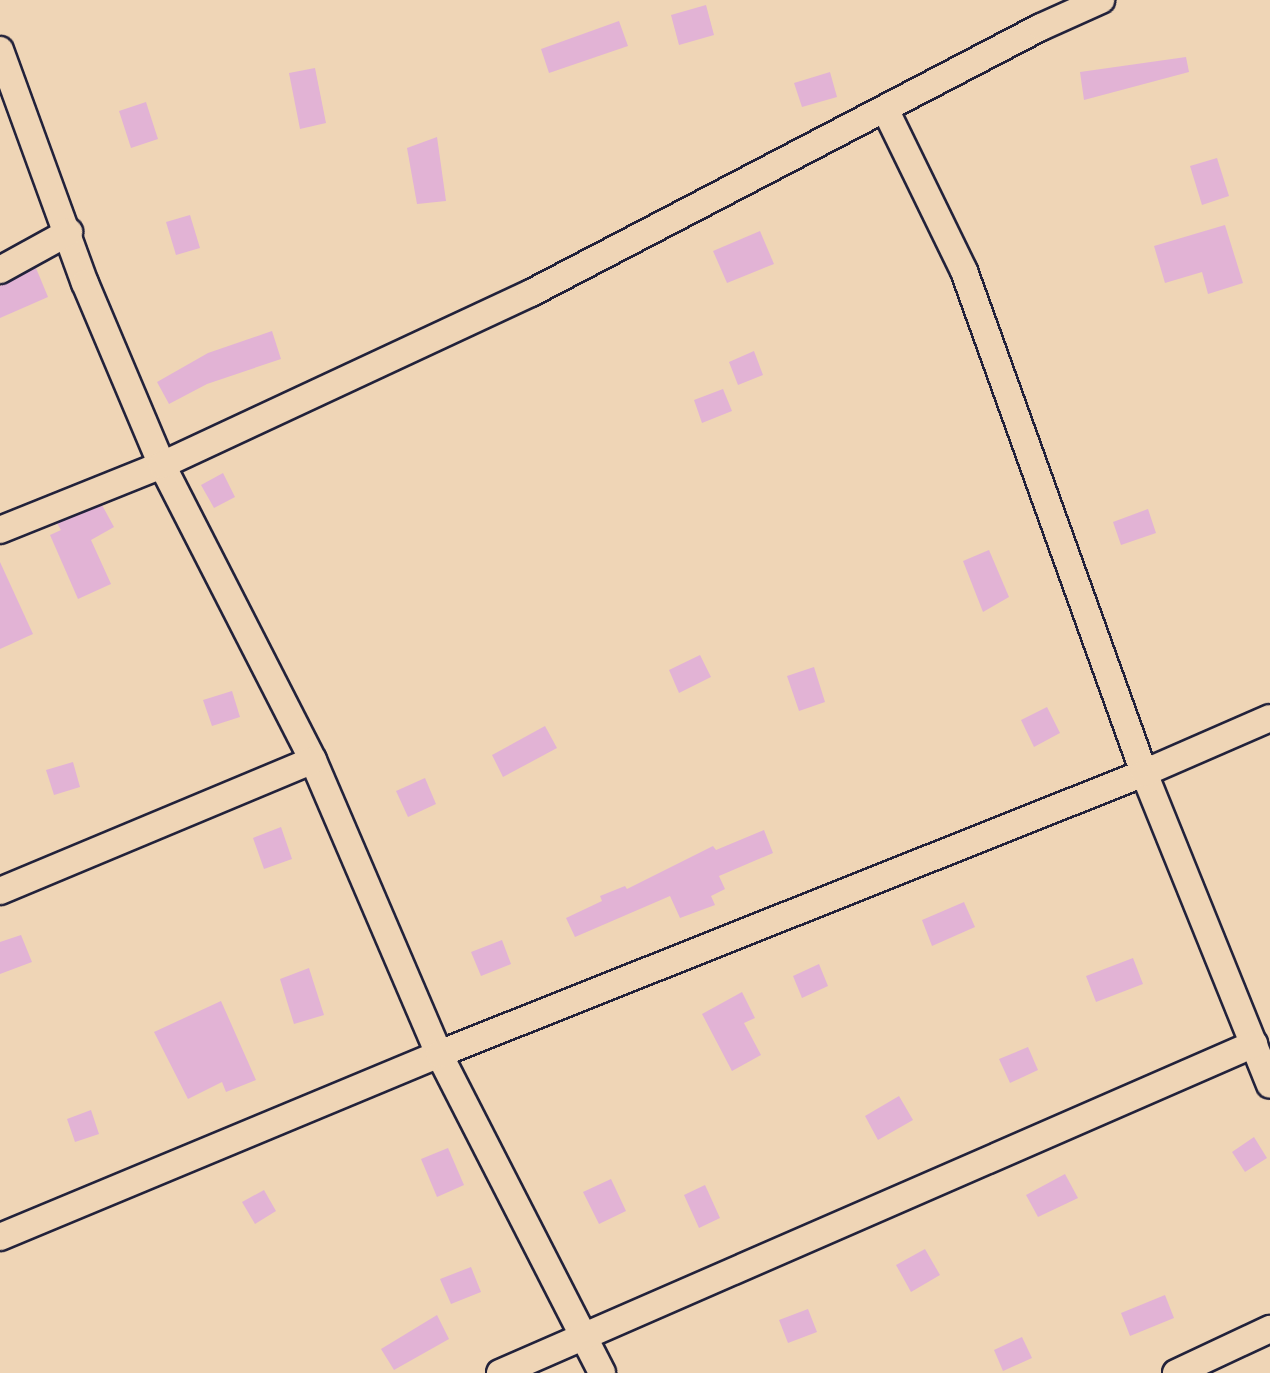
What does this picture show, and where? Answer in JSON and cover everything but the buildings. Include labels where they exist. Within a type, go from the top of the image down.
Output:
[{"type":"street","points":[[0,530],[162,465],[531,293],[1041,27],[1101,0]]},
{"type":"street","points":[[0,50],[69,232],[85,283],[162,465],[313,760],[439,1054],[602,1373]]},
{"type":"street","points":[[885,109],[964,271],[1144,773],[1270,1085]]},
{"type":"street","points":[[0,270],[69,232]]},
{"type":"street","points":[[0,1237],[439,1054],[1144,773],[1270,718]]},
{"type":"street","points":[[0,891],[313,760]]},
{"type":"street","points":[[500,1373],[585,1338],[1254,1044]]},
{"type":"street","points":[[1176,1373],[1270,1329]]}]
